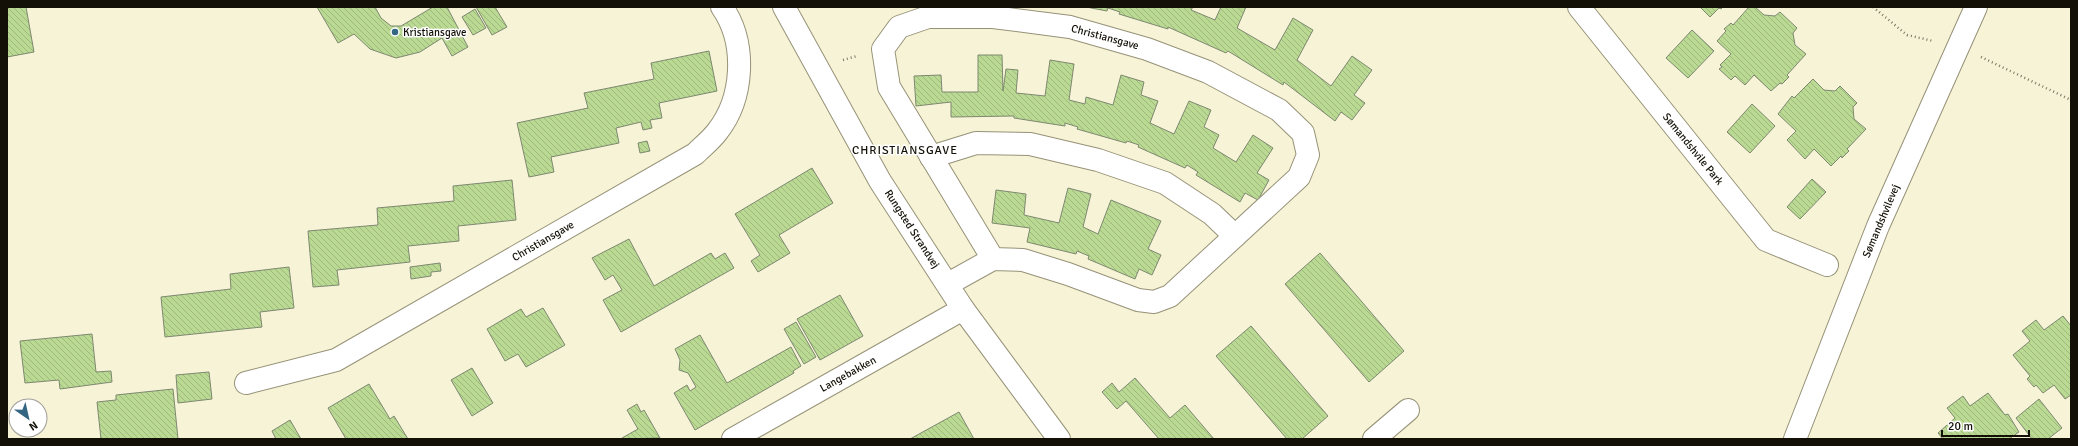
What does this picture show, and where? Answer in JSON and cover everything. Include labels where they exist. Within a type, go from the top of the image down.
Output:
[{"type":"street","name":"Rungsted Strandvej","points":[[784,7],[880,181],[963,309],[1059,439]]},
{"type":"street","name":"Sømandshvile Park","points":[[1579,7],[1766,240],[1826,265]]},
{"type":"street","name":"Sømandshvilevej","points":[[1795,439],[1878,226],[1976,7]]},
{"type":"street","name":"Christiansgave","points":[[246,383],[336,360],[695,154],[717,132],[732,105],[739,74],[737,43],[729,9]]},
{"type":"street","name":"Christiansgave","points":[[928,17],[993,17],[1070,28],[1147,49],[1208,72],[1279,110],[1303,133],[1308,155],[1299,177],[1170,296],[1154,302],[1138,300],[1068,274],[1023,260],[994,259],[931,157],[889,87],[883,49],[899,27],[928,17]]},
{"type":"street","points":[[931,157],[976,143],[1030,144],[1098,160],[1165,183],[1212,214],[1235,236]]},
{"type":"street","points":[[948,284],[994,259]]},
{"type":"street","name":"Langebakken","points":[[733,439],[963,309]]},
{"type":"street","points":[[1374,439],[1408,410]]},
{"type":"building","points":[[7,7],[26,7],[34,52],[7,57]]},
{"type":"building","name":"Kristiansgave","points":[[317,7],[375,7],[381,18],[391,26],[401,26],[433,7],[447,7],[468,47],[452,56],[442,38],[420,52],[396,58],[370,49],[354,34],[338,43]]},
{"type":"building","points":[[476,7],[495,7],[507,27],[492,35]]},
{"type":"building","points":[[1086,7],[1193,7],[1191,10],[1215,20],[1221,7],[1246,7],[1237,28],[1275,50],[1293,18],[1313,30],[1297,60],[1331,86],[1352,56],[1372,70],[1354,95],[1365,103],[1352,120],[1341,112],[1335,121],[1284,82],[1283,85],[1228,51],[1226,53],[1168,27],[1168,29],[1119,14],[1120,12],[1108,8],[1107,11]]},
{"type":"building","points":[[1700,7],[1723,7],[1721,9],[1719,8],[1710,17]]},
{"type":"building","points":[[1749,7],[1755,7],[1764,15],[1775,16],[1780,12],[1797,28],[1793,33],[1795,45],[1806,54],[1787,75],[1789,77],[1782,84],[1780,83],[1771,91],[1754,75],[1745,85],[1735,76],[1731,80],[1719,69],[1722,67],[1720,65],[1731,54],[1717,41],[1726,31],[1724,29],[1731,23],[1733,25]]},
{"type":"building","points":[[475,9],[486,28],[473,35],[462,17]]},
{"type":"building","points":[[1692,30],[1714,51],[1688,78],[1666,58]]},
{"type":"building","points":[[709,51],[717,91],[659,103],[662,118],[650,120],[652,128],[643,130],[641,122],[616,128],[619,143],[551,157],[554,172],[529,177],[517,123],[588,108],[584,93],[654,79],[651,63]]},
{"type":"building","points":[[978,55],[1002,55],[1003,91],[1006,69],[1018,70],[1016,93],[1045,96],[1050,60],[1074,64],[1069,100],[1085,104],[1086,97],[1113,105],[1121,75],[1144,82],[1141,95],[1158,101],[1150,123],[1174,134],[1189,101],[1211,110],[1204,127],[1219,135],[1213,148],[1236,162],[1253,135],[1273,148],[1257,173],[1269,180],[1258,200],[1245,193],[1240,202],[1196,175],[1198,172],[1187,165],[1185,168],[1138,147],[1139,145],[1127,141],[1126,143],[1077,129],[1078,127],[1065,123],[1065,126],[1014,118],[1014,116],[951,117],[951,102],[916,106],[914,76],[941,75],[942,92],[978,92]]},
{"type":"building","points":[[1813,79],[1824,90],[1835,91],[1840,86],[1857,103],[1853,107],[1854,119],[1866,129],[1847,149],[1849,151],[1842,158],[1841,156],[1831,166],[1814,149],[1805,159],[1787,140],[1796,131],[1778,114],[1792,96],[1794,98]]},
{"type":"building","points":[[1752,104],[1775,126],[1750,153],[1727,132]]},
{"type":"building","points":[[647,141],[650,151],[640,153],[638,143]]},
{"type":"building","points":[[812,168],[833,203],[779,235],[790,253],[758,272],[751,261],[760,255],[735,214]]},
{"type":"building","points":[[1812,179],[1826,192],[1800,219],[1787,207]]},
{"type":"building","points":[[512,180],[516,220],[458,226],[459,241],[408,246],[410,262],[337,270],[339,285],[313,287],[308,231],[378,225],[377,208],[454,201],[453,186]]},
{"type":"building","points":[[1068,188],[1091,194],[1083,227],[1098,234],[1111,200],[1161,221],[1148,249],[1161,255],[1152,275],[1139,269],[1135,279],[1088,259],[1089,256],[1077,251],[1076,254],[1027,242],[1030,228],[992,223],[996,190],[1026,194],[1024,215],[1059,223]]},
{"type":"building","points":[[629,239],[654,286],[711,253],[715,259],[725,253],[734,268],[621,332],[603,300],[622,290],[613,275],[605,280],[592,258]]},
{"type":"building","points":[[1320,253],[1404,351],[1369,382],[1285,284]]},
{"type":"building","points":[[440,263],[441,271],[431,272],[431,276],[411,279],[410,267]]},
{"type":"building","points":[[289,267],[294,308],[260,312],[262,327],[165,337],[161,297],[231,289],[230,274]]},
{"type":"building","points":[[840,295],[863,336],[820,360],[797,319]]},
{"type":"building","points":[[543,308],[565,345],[526,367],[518,354],[505,361],[487,329],[521,309],[526,317]]},
{"type":"building","points":[[2063,316],[2071,326],[2071,395],[2065,399],[2054,385],[2043,393],[2036,385],[2034,387],[2027,379],[2030,376],[2013,355],[2030,341],[2022,331],[2036,320],[2044,330]]},
{"type":"building","points":[[796,322],[816,357],[804,364],[784,329]]},
{"type":"building","points":[[1251,326],[1328,416],[1302,439],[1287,439],[1216,356]]},
{"type":"building","points":[[92,334],[96,372],[111,371],[112,382],[60,389],[59,380],[25,383],[20,341]]},
{"type":"building","points":[[700,335],[727,383],[791,347],[801,366],[793,371],[794,373],[695,430],[674,393],[687,385],[690,391],[696,387],[688,373],[679,370],[680,360],[675,349]]},
{"type":"building","points":[[472,368],[493,403],[472,416],[451,380]]},
{"type":"building","points":[[209,372],[212,399],[178,403],[176,375]]},
{"type":"building","points":[[1135,378],[1170,418],[1185,405],[1214,439],[1159,439],[1126,401],[1117,409],[1102,392],[1112,383],[1119,392]]},
{"type":"building","points":[[369,384],[390,419],[394,416],[408,439],[346,439],[328,408]]},
{"type":"building","points":[[173,389],[178,439],[101,439],[97,402],[116,400],[116,395]]},
{"type":"building","points":[[1988,393],[2005,415],[2008,414],[2019,432],[2009,439],[1943,439],[1938,433],[1955,418],[1947,408],[1963,396],[1970,406]]},
{"type":"building","points":[[2039,399],[2062,428],[2048,439],[2032,439],[2016,418]]},
{"type":"building","points":[[637,404],[641,412],[644,410],[660,438],[622,438],[638,429],[627,410]]},
{"type":"building","points":[[959,412],[974,439],[910,439]]},
{"type":"building","points":[[290,420],[301,439],[276,439],[272,431]]},
{"type":"place","name":"Kristiansgave","points":[[395,32]]},
{"type":"district","name":"CHRISTIANSGAVE","points":[[905,150]]}]
